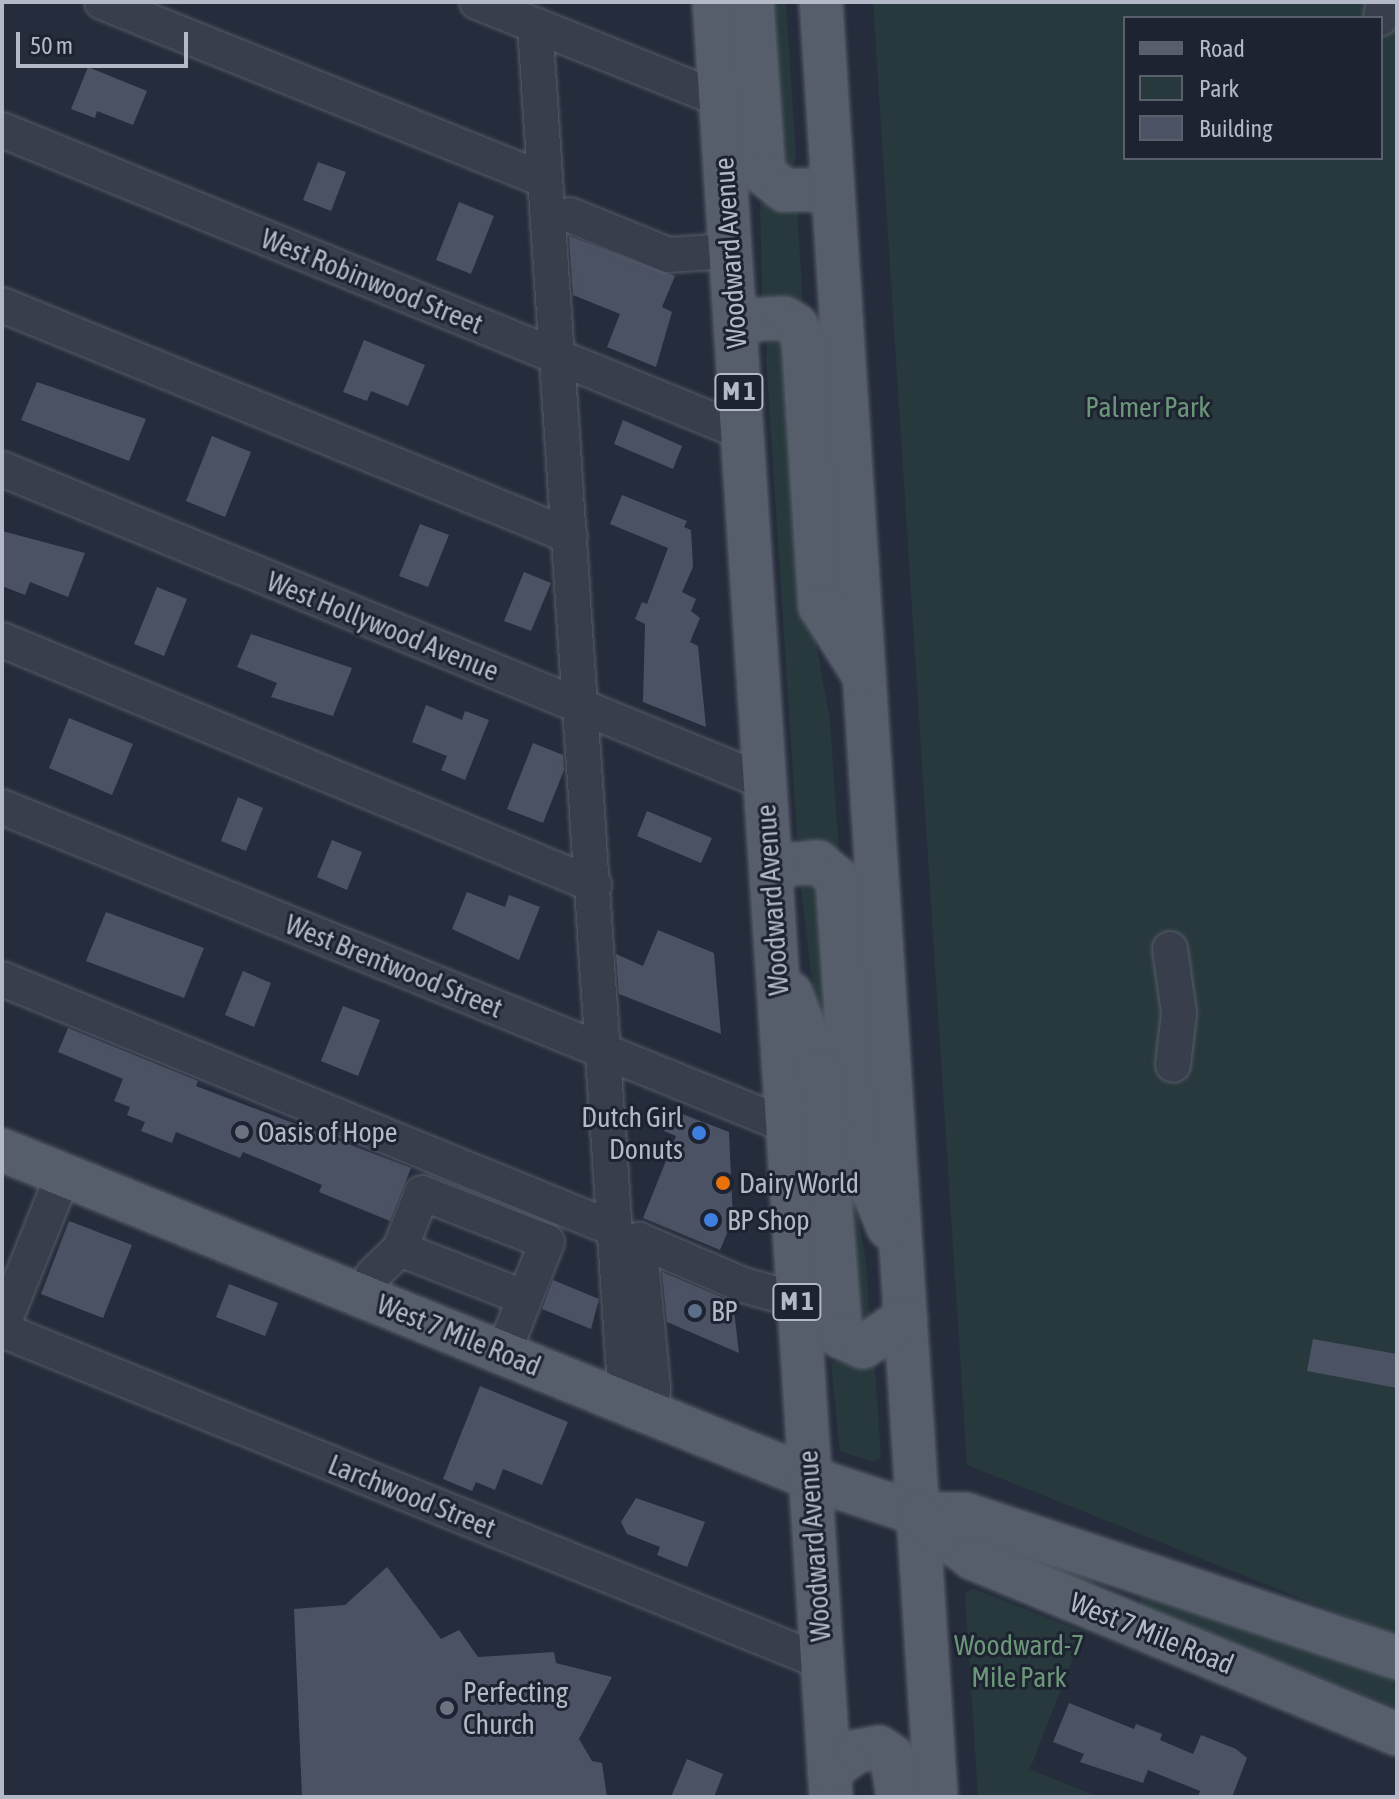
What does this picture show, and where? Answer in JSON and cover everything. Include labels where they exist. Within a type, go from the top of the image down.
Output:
[{"type":"main road","name":"Woodward Avenue","points":[[714,2],[786,1125],[816,1299],[810,1478],[830,1784]]},
{"type":"main road","points":[[752,2],[764,174],[784,190],[832,190]]},
{"type":"main road","points":[[821,2],[936,1797]]},
{"type":"main road","points":[[735,321],[784,318],[803,339],[820,606],[865,677]]},
{"type":"main road","points":[[771,866],[818,862],[837,878],[855,1148],[901,1257]]},
{"type":"main road","points":[[777,955],[820,1071],[816,1299],[841,1337],[850,1345],[873,1343],[906,1317]]},
{"type":"main road","name":"West 7 Mile Road","points":[[2,1150],[810,1478],[918,1514],[965,1514],[1397,1658]]},
{"type":"main road","name":"West 7 Mile Road","points":[[918,1514],[972,1558],[1397,1734]]},
{"type":"main road","points":[[1111,1616],[1120,1564]]},
{"type":"main road","points":[[830,1784],[858,1751],[879,1747],[891,1755],[898,1797]]},
{"type":"street","points":[[102,2],[545,180]]},
{"type":"street","points":[[477,2],[720,99]]},
{"type":"street","points":[[535,25],[583,708],[600,1050],[616,1230],[638,1408]]},
{"type":"street","name":"West Robinwood Street","points":[[2,130],[742,432]]},
{"type":"street","points":[[570,215],[668,255],[730,251]]},
{"type":"street","points":[[2,305],[570,536]]},
{"type":"street","name":"West Hollywood Avenue","points":[[2,469],[765,782]]},
{"type":"street","points":[[2,640],[594,885]]},
{"type":"street","name":"West Brentwood Street","points":[[2,807],[786,1125]]},
{"type":"street","points":[[1170,949],[1179,1013],[1173,1065]]},
{"type":"street","points":[[2,979],[616,1230]]},
{"type":"street","points":[[2,1328],[63,1175]]},
{"type":"street","points":[[365,1297],[373,1275],[400,1249],[422,1193],[547,1242],[503,1353]]},
{"type":"street","points":[[638,1408],[653,1388],[639,1240],[743,1285],[816,1299]]},
{"type":"street","points":[[400,1249],[525,1298]]},
{"type":"street","name":"Larchwood Street","points":[[2,1328],[822,1662]]},
{"type":"green space","points":[[757,2],[786,2],[796,156],[793,168],[780,174]]},
{"type":"green space","name":"Palmer Park","points":[[873,2],[1397,2],[1397,1637],[967,1465]]},
{"type":"green space","points":[[760,203],[797,207],[803,306],[765,303],[762,296]]},
{"type":"green space","points":[[775,336],[785,338],[811,616],[830,720],[839,852],[797,838],[766,359],[767,344]]},
{"type":"green space","points":[[810,881],[821,881],[851,1177],[866,1261],[870,1325],[855,1332],[801,888]]},
{"type":"green space","points":[[835,1361],[875,1367],[881,1458],[873,1462],[840,1451],[831,1364]]},
{"type":"green space","points":[[976,1536],[1095,1578],[1093,1584],[1086,1585]]},
{"type":"green space","name":"Woodward-7 Mile Park","points":[[972,1588],[1083,1632],[1030,1769],[1098,1797],[978,1797],[965,1594]]},
{"type":"green space","points":[[1147,1594],[1397,1679],[1397,1708],[1141,1607],[1140,1597]]},
{"type":"building","points":[[88,67],[147,91],[133,125],[97,111],[95,118],[71,109]]},
{"type":"building","points":[[318,162],[346,172],[331,211],[303,200]]},
{"type":"building","points":[[459,202],[494,216],[471,274],[436,260]]},
{"type":"building","points":[[569,236],[675,276],[662,307],[672,312],[656,367],[607,347],[620,314],[573,295]]},
{"type":"building","points":[[364,340],[425,365],[408,406],[371,391],[367,401],[343,392]]},
{"type":"building","points":[[37,382],[146,419],[129,461],[21,420]]},
{"type":"building","points":[[623,420],[682,446],[673,469],[614,444]]},
{"type":"building","points":[[212,436],[251,452],[225,517],[186,501]]},
{"type":"building","points":[[622,495],[687,521],[684,527],[691,530],[693,567],[682,592],[696,599],[691,611],[700,618],[690,642],[698,646],[706,727],[643,702],[645,624],[635,619],[642,602],[647,604],[668,548],[610,524]]},
{"type":"building","points":[[420,524],[449,535],[428,587],[399,576]]},
{"type":"building","points":[[2,531],[85,553],[68,597],[30,582],[25,595],[2,586]]},
{"type":"building","points":[[524,572],[551,583],[531,631],[504,621]]},
{"type":"building","points":[[157,587],[187,599],[164,656],[134,644]]},
{"type":"building","points":[[251,634],[352,668],[333,716],[271,697],[277,683],[237,667]]},
{"type":"building","points":[[426,705],[462,720],[465,711],[489,720],[465,780],[441,770],[447,756],[412,742]]},
{"type":"building","points":[[69,718],[133,744],[112,795],[49,768]]},
{"type":"building","points":[[533,743],[563,755],[564,770],[543,823],[507,809]]},
{"type":"building","points":[[238,797],[263,808],[246,851],[221,841]]},
{"type":"building","points":[[647,811],[712,838],[701,863],[637,836]]},
{"type":"building","points":[[332,840],[362,852],[347,890],[317,877]]},
{"type":"building","points":[[467,892],[505,907],[509,895],[540,907],[519,960],[452,929]]},
{"type":"building","points":[[106,912],[204,948],[184,998],[86,961]]},
{"type":"building","points":[[658,930],[714,953],[721,1034],[619,994],[616,954],[643,966]]},
{"type":"building","points":[[243,971],[271,983],[254,1027],[225,1015]]},
{"type":"building","points":[[343,1006],[380,1020],[358,1076],[321,1061]]},
{"type":"building","name":"Oasis of Hope","points":[[68,1028],[198,1081],[196,1086],[411,1168],[390,1221],[319,1192],[322,1185],[243,1152],[240,1158],[176,1132],[172,1143],[141,1131],[145,1122],[127,1115],[130,1107],[114,1101],[123,1079],[58,1052]]},
{"type":"building","points":[[672,1110],[729,1132],[733,1219],[720,1250],[643,1218],[676,1136],[664,1131]]},
{"type":"building","points":[[69,1221],[132,1245],[103,1318],[41,1294]]},
{"type":"building","points":[[662,1272],[733,1302],[739,1353],[667,1322]]},
{"type":"building","points":[[553,1280],[599,1299],[591,1329],[542,1309]]},
{"type":"building","points":[[229,1284],[278,1303],[265,1336],[216,1317]]},
{"type":"building","points":[[1313,1339],[1397,1354],[1397,1388],[1307,1371]]},
{"type":"building","points":[[480,1386],[568,1422],[542,1485],[503,1469],[495,1490],[476,1482],[472,1491],[443,1479]]},
{"type":"building","points":[[636,1498],[705,1522],[687,1567],[657,1555],[660,1547],[627,1534],[621,1522]]},
{"type":"building","name":"Perfecting Church","points":[[387,1567],[441,1639],[459,1630],[478,1657],[554,1652],[556,1663],[612,1677],[579,1739],[592,1761],[602,1763],[607,1797],[302,1797],[294,1609],[345,1605]]},
{"type":"building","points":[[1069,1703],[1134,1729],[1136,1724],[1162,1734],[1160,1740],[1193,1754],[1201,1735],[1236,1749],[1247,1758],[1232,1797],[1198,1797],[1200,1791],[1148,1770],[1143,1783],[1080,1762],[1084,1754],[1053,1742]]},
{"type":"building","points":[[687,1759],[723,1774],[714,1797],[671,1797]]},
{"type":"place","name":"Oasis of Hope","points":[[242,1132]]},
{"type":"place","name":"Dutch Girl Donuts","points":[[699,1133]]},
{"type":"place","name":"Dairy World","points":[[723,1183]]},
{"type":"place","name":"BP Shop","points":[[711,1220]]},
{"type":"place","name":"BP","points":[[695,1311]]},
{"type":"place","name":"Perfecting Church","points":[[447,1708]]}]
